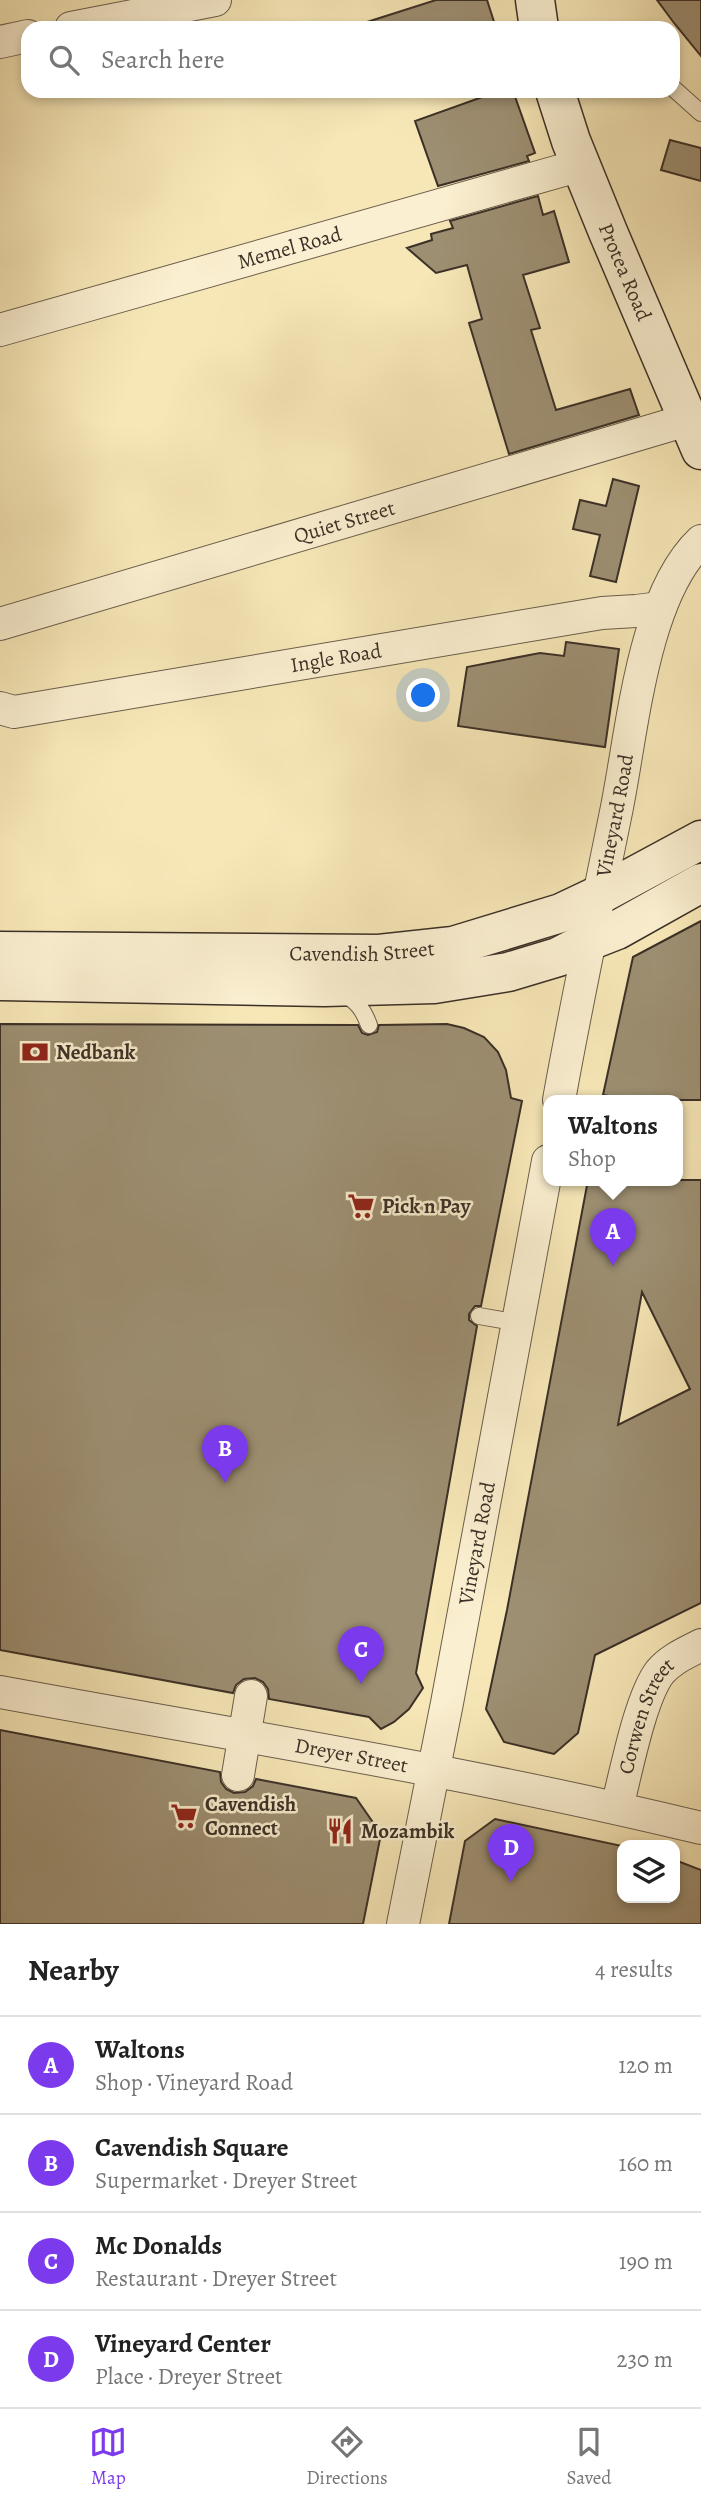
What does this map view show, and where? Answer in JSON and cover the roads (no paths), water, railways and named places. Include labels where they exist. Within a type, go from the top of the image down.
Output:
[{"type":"street","points":[[107,21],[215,0]]},
{"type":"street","points":[[535,0],[538,21]]},
{"type":"street","points":[[0,42],[21,38]]},
{"type":"street","name":"Protea Road","points":[[557,98],[581,165],[694,435]]},
{"type":"street","name":"Memel Road","points":[[0,330],[581,165]]},
{"type":"street","name":"Quiet Street","points":[[0,624],[694,435]]},
{"type":"street","name":"Vineyard Road","points":[[560,1095],[648,644],[660,608],[678,570],[701,541]]},
{"type":"street","name":"Ingle Road","points":[[7,710],[589,615],[660,608]]},
{"type":"street","name":"Cavendish Street","points":[[0,951],[379,954],[453,946],[561,913],[701,840]]},
{"type":"street","name":"Cavendish Street","points":[[0,981],[324,988],[434,984],[508,972],[558,957],[617,929],[701,883]]},
{"type":"street","name":"Vineyard Road","points":[[403,1924],[544,1186]]},
{"type":"street","name":"Corwen Street","points":[[617,1807],[649,1688],[672,1660],[701,1645]]},
{"type":"street","name":"Dreyer Street","points":[[0,1692],[433,1771],[617,1807],[701,1828]]},
{"type":"street","points":[[238,1775],[251,1696]]},
{"type":"lane","points":[[680,95],[701,113]]},
{"type":"lane","points":[[324,988],[343,993],[356,1001],[369,1025]]},
{"type":"lane","points":[[479,1316],[519,1323]]},
{"type":"place","name":"Nedbank","points":[[35,1052]]},
{"type":"place","name":"Pick n Pay","points":[[361,1206]]},
{"type":"place","name":"Waltons","points":[[613,1266]]},
{"type":"place","name":"Cavendish Square","points":[[225,1483]]},
{"type":"place","name":"Mc Donalds","points":[[361,1684]]},
{"type":"place","name":"Cavendish Connect","points":[[184,1816]]},
{"type":"place","name":"Mozambik","points":[[340,1831]]},
{"type":"place","name":"Vineyard Center","points":[[511,1882]]}]
